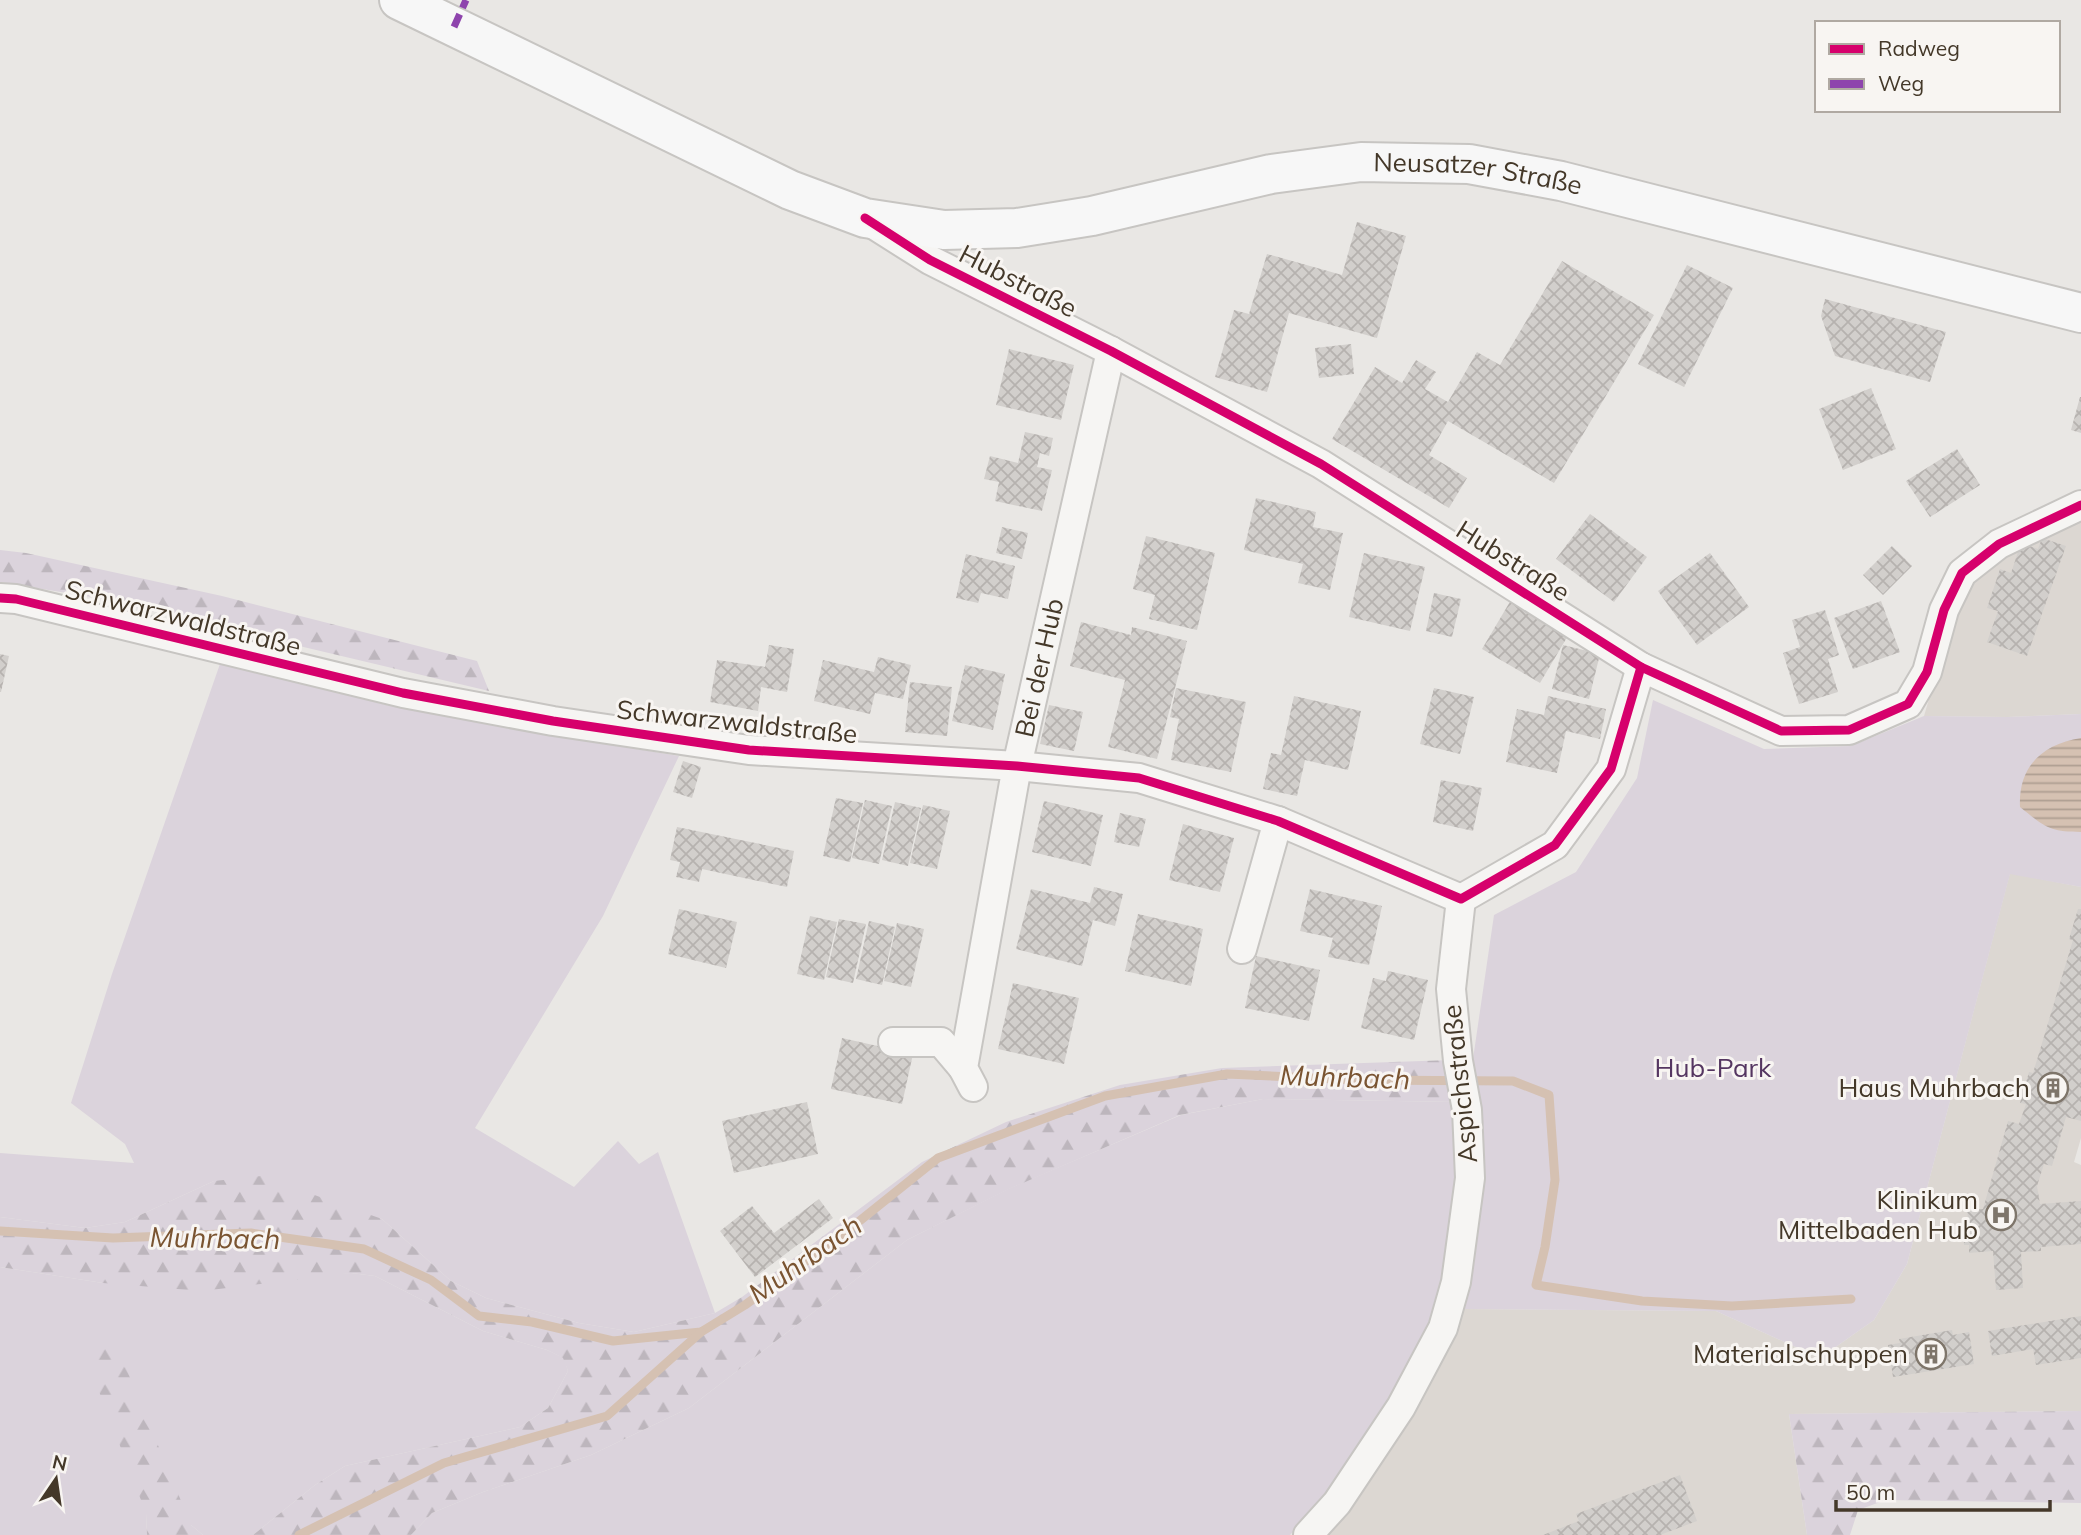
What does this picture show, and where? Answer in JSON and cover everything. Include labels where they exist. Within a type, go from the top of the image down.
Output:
[{"type":"main road","name":"Hubstraße","points":[[399,0],[790,190],[865,218]]},
{"type":"main road","name":"Neusatzer Straße","points":[[865,218],[944,230],[1017,228],[1092,216],[1284,172],[1361,162],[1469,164],[1561,181],[2081,313]]},
{"type":"street","name":"Hubstraße","points":[[865,218],[930,260],[1111,351],[1321,464],[1641,667],[1781,731],[1849,730],[1908,705],[1927,672],[1944,610],[1962,573],[1999,544],[2081,505]]},
{"type":"street","name":"Bei der Hub","points":[[893,1042],[941,1042],[968,1078],[1017,766],[1111,351]]},
{"type":"street","name":"Schwarzwaldstraße","points":[[0,598],[16,599],[403,693],[553,721],[749,750],[1017,766],[1139,778],[1278,821],[1461,899]]},
{"type":"street","points":[[1461,899],[1555,845],[1611,769],[1641,667]]},
{"type":"street","points":[[1242,949],[1278,821]]},
{"type":"street","name":"Aspichstraße","points":[[1308,1535],[1337,1503],[1401,1407],[1443,1328],[1456,1282],[1470,1178],[1467,1110],[1458,1061],[1451,989],[1461,899]]},
{"type":"shaded area","points":[[2081,517],[2081,714],[1924,716],[1960,595],[1988,555]]},
{"type":"shaded area","points":[[2081,738],[2081,832],[2061,831],[2042,824],[2020,807],[2020,793],[2028,769],[2035,760],[2055,746]]},
{"type":"shaded area","name":"Klinikum Mittelbaden Hub","points":[[2010,873],[2081,887],[2081,1138],[2074,1162],[2081,1165],[2081,1411],[1789,1414],[1807,1535],[1316,1535],[1463,1309],[1716,1311],[1820,1358],[1874,1320],[1907,1264]]},
{"type":"green space","points":[[0,550],[26,553],[222,596],[477,661],[489,691],[97,598],[0,582]]},
{"type":"green space","points":[[221,661],[386,705],[679,756],[603,916],[475,1128],[574,1187],[618,1141],[639,1164],[658,1152],[715,1313],[634,1332],[579,1323],[486,1298],[451,1281],[382,1219],[214,1181],[125,1222],[85,1228],[0,1217],[0,1153],[134,1163],[125,1144],[71,1103],[112,974]]},
{"type":"green space","name":"Hub-Park","points":[[1653,700],[1764,749],[1851,746],[1924,716],[2081,714],[2081,887],[2010,874],[1907,1264],[1874,1320],[1820,1358],[1716,1311],[1463,1309],[1481,1186],[1473,1059],[1494,915],[1576,872],[1637,778]]},
{"type":"green space","points":[[1451,1060],[1459,1102],[1263,1099],[1180,1115],[1009,1189],[907,1240],[689,1408],[591,1455],[483,1492],[432,1513],[411,1535],[253,1535],[315,1485],[345,1466],[520,1427],[548,1408],[568,1371],[563,1358],[547,1350],[483,1331],[375,1276],[351,1273],[202,1291],[103,1283],[0,1267],[0,1217],[85,1228],[125,1222],[214,1181],[261,1176],[382,1219],[451,1281],[486,1298],[579,1323],[634,1332],[715,1313],[742,1297],[922,1162],[1006,1122],[1120,1085],[1222,1068]]},
{"type":"green space","points":[[1263,1099],[1459,1102],[1460,1149],[1451,1231],[1436,1312],[1375,1427],[1317,1506],[1290,1535],[411,1535],[432,1513],[483,1492],[591,1455],[689,1408],[907,1240],[1008,1189],[1181,1115]]},
{"type":"green space","points":[[0,1267],[103,1283],[351,1273],[375,1276],[483,1331],[547,1350],[564,1358],[568,1371],[548,1408],[520,1427],[345,1466],[315,1485],[253,1535],[203,1535],[191,1525],[146,1513],[147,1535],[0,1535]]},
{"type":"green space","points":[[105,1344],[119,1351],[191,1525],[203,1535],[147,1535],[146,1513],[93,1376],[92,1355]]},
{"type":"green space","points":[[2081,1411],[2081,1503],[1886,1500],[1858,1510],[1850,1535],[1807,1535],[1789,1414]]},
{"type":"building","points":[[1357,222],[1406,236],[1377,338],[1289,313],[1267,392],[1215,377],[1234,310],[1249,314],[1267,254],[1342,275]]},
{"type":"building","points":[[1562,261],[1654,315],[1554,483],[1448,421],[1429,455],[1467,478],[1449,508],[1332,439],[1375,367],[1402,383],[1416,360],[1436,372],[1425,389],[1448,402],[1477,352],[1500,365]]},
{"type":"building","points":[[1687,265],[1733,288],[1684,387],[1638,364]]},
{"type":"building","points":[[1825,299],[1946,332],[1930,382],[1835,356],[1821,316]]},
{"type":"building","points":[[1351,344],[1354,374],[1319,378],[1315,348]]},
{"type":"building","points":[[1009,349],[1074,365],[1061,420],[996,405]]},
{"type":"building","points":[[1871,388],[1896,449],[1843,470],[1819,409]]},
{"type":"building","points":[[2081,397],[2081,433],[2071,430]]},
{"type":"building","points":[[1025,432],[1053,438],[1049,456],[1040,453],[1037,467],[1052,470],[1042,511],[995,501],[999,482],[984,479],[990,456],[1018,463]]},
{"type":"building","points":[[1957,449],[1980,485],[1930,517],[1906,481]]},
{"type":"building","points":[[1256,498],[1316,512],[1313,527],[1343,533],[1330,590],[1298,583],[1303,564],[1244,550]]},
{"type":"building","points":[[1590,514],[1647,557],[1614,602],[1556,559]]},
{"type":"building","points":[[1002,527],[1028,533],[1022,559],[996,553]]},
{"type":"building","points":[[1146,536],[1215,553],[1197,630],[1149,619],[1155,595],[1133,589]]},
{"type":"building","points":[[2042,538],[2066,546],[2027,656],[1987,642],[1998,611],[1987,608],[2000,569],[2011,573],[2021,543],[2038,549]]},
{"type":"building","points":[[1892,546],[1912,566],[1883,595],[1863,575]]},
{"type":"building","points":[[1364,553],[1425,567],[1410,631],[1349,617]]},
{"type":"building","points":[[1710,553],[1749,607],[1697,645],[1658,591]]},
{"type":"building","points":[[966,554],[1015,566],[1008,599],[981,593],[978,603],[956,598]]},
{"type":"building","points":[[1434,593],[1461,599],[1452,637],[1426,631]]},
{"type":"building","points":[[1511,600],[1569,634],[1540,683],[1482,649]]},
{"type":"building","points":[[1881,601],[1900,652],[1853,669],[1834,618]]},
{"type":"building","points":[[1825,610],[1839,655],[1828,659],[1838,692],[1799,704],[1783,653],[1800,647],[1792,620]]},
{"type":"building","points":[[1081,622],[1131,635],[1132,627],[1187,641],[1157,759],[1108,747],[1125,680],[1070,666]]},
{"type":"building","points":[[769,645],[794,649],[787,692],[761,687],[758,711],[710,702],[717,660],[765,667]]},
{"type":"building","points":[[1563,645],[1600,654],[1589,699],[1552,689]]},
{"type":"building","points":[[0,654],[9,656],[1,692],[0,692]]},
{"type":"building","points":[[878,657],[911,665],[903,699],[875,693],[870,714],[814,701],[823,660],[874,672]]},
{"type":"building","points":[[965,665],[1005,674],[993,730],[952,721]]},
{"type":"building","points":[[910,682],[952,687],[947,736],[905,732]]},
{"type":"building","points":[[1176,688],[1246,702],[1231,772],[1171,760],[1179,719],[1170,717]]},
{"type":"building","points":[[1434,688],[1474,697],[1460,754],[1420,744]]},
{"type":"building","points":[[1294,696],[1361,711],[1348,770],[1305,760],[1297,796],[1263,789],[1271,753],[1281,755]]},
{"type":"building","points":[[1548,696],[1606,709],[1600,739],[1566,731],[1557,773],[1506,762],[1517,709],[1544,715]]},
{"type":"building","points":[[1049,705],[1083,712],[1074,751],[1040,744]]},
{"type":"building","points":[[683,761],[701,767],[692,798],[673,792]]},
{"type":"building","points":[[1441,780],[1482,788],[1473,831],[1433,822]]},
{"type":"building","points":[[836,798],[863,803],[850,862],[823,856]]},
{"type":"building","points":[[865,800],[892,806],[879,864],[852,858]]},
{"type":"building","points":[[1044,801],[1103,815],[1091,866],[1032,852]]},
{"type":"building","points":[[895,802],[921,808],[908,866],[882,860]]},
{"type":"building","points":[[923,805],[950,811],[937,869],[910,863]]},
{"type":"building","points":[[1120,813],[1146,819],[1139,847],[1114,842]]},
{"type":"building","points":[[1183,824],[1234,838],[1220,892],[1169,880]]},
{"type":"building","points":[[677,827],[794,851],[787,887],[702,869],[699,882],[676,877],[680,862],[670,860]]},
{"type":"building","points":[[1094,887],[1123,894],[1115,926],[1093,920],[1082,966],[1016,949],[1031,889],[1090,903]]},
{"type":"building","points":[[1310,889],[1382,906],[1369,965],[1328,957],[1333,938],[1300,931]]},
{"type":"building","points":[[679,909],[737,922],[726,968],[668,954]]},
{"type":"building","name":"Haus Muhrbach","points":[[2078,909],[2081,909],[2081,1121],[2066,1117],[2052,1166],[2044,1164],[2037,1186],[2040,1204],[2081,1201],[2081,1244],[2041,1247],[2041,1251],[2021,1252],[2023,1288],[1996,1290],[1993,1251],[1969,1253],[1969,1245],[1964,1245],[1963,1218],[1968,1218],[1967,1210],[1983,1209],[2008,1121],[2019,1124],[2026,1104],[2020,1103],[2029,1072],[2033,1073],[2073,940],[2069,939]]},
{"type":"building","points":[[1138,914],[1203,929],[1191,986],[1125,971]]},
{"type":"building","points":[[810,916],[837,922],[824,980],[797,974]]},
{"type":"building","points":[[839,919],[866,924],[853,983],[826,977]]},
{"type":"building","points":[[869,921],[895,927],[882,985],[856,979]]},
{"type":"building","points":[[897,923],[924,929],[911,987],[884,981]]},
{"type":"building","points":[[1256,956],[1320,970],[1309,1021],[1245,1008]]},
{"type":"building","points":[[1388,971],[1428,980],[1414,1040],[1361,1028],[1373,978],[1386,981]]},
{"type":"building","points":[[1013,983],[1079,998],[1064,1064],[998,1049]]},
{"type":"building","points":[[842,1038],[913,1054],[902,1104],[831,1089]]},
{"type":"building","points":[[807,1102],[818,1154],[734,1173],[722,1121]]},
{"type":"building","points":[[819,1199],[833,1218],[755,1277],[720,1231],[752,1206],[774,1233]]},
{"type":"building","points":[[2081,1316],[2081,1358],[2036,1365],[2033,1349],[1992,1356],[1988,1331]]},
{"type":"building","name":"Materialschuppen","points":[[1952,1330],[1953,1335],[1969,1332],[1974,1364],[1893,1377],[1888,1345],[1900,1343],[1899,1339]]},
{"type":"building","points":[[1680,1475],[1697,1521],[1660,1535],[1543,1535],[1579,1521],[1576,1514]]},
{"type":"waterway","name":"Muhrbach","points":[[0,1231],[113,1238],[251,1233],[364,1249],[431,1280],[479,1316],[532,1322],[613,1341],[701,1332],[745,1305],[842,1235],[938,1158],[1105,1096],[1227,1074],[1358,1080],[1513,1081],[1549,1095],[1555,1180],[1536,1285],[1642,1301],[1732,1306],[1851,1299]]},
{"type":"waterway","name":"Muhrbach","points":[[299,1535],[444,1463],[607,1416],[701,1332]]},
{"type":"marked path","points":[[454,27],[466,0]]},
{"type":"cycle path","points":[[865,218],[930,260],[1111,351],[1321,464],[1641,667],[1781,731],[1849,730],[1908,704],[1927,672],[1944,610],[1962,573],[1999,544],[2081,505]]},
{"type":"cycle path","points":[[0,598],[16,599],[403,693],[553,721],[749,750],[1017,766],[1139,778],[1278,821],[1461,899],[1555,845],[1611,769],[1641,667]]},
{"type":"place","name":"Haus Muhrbach","points":[[2053,1088]]},
{"type":"place","name":"Klinikum Mittelbaden Hub","points":[[2001,1215]]},
{"type":"place","name":"Materialschuppen","points":[[1931,1354]]}]
